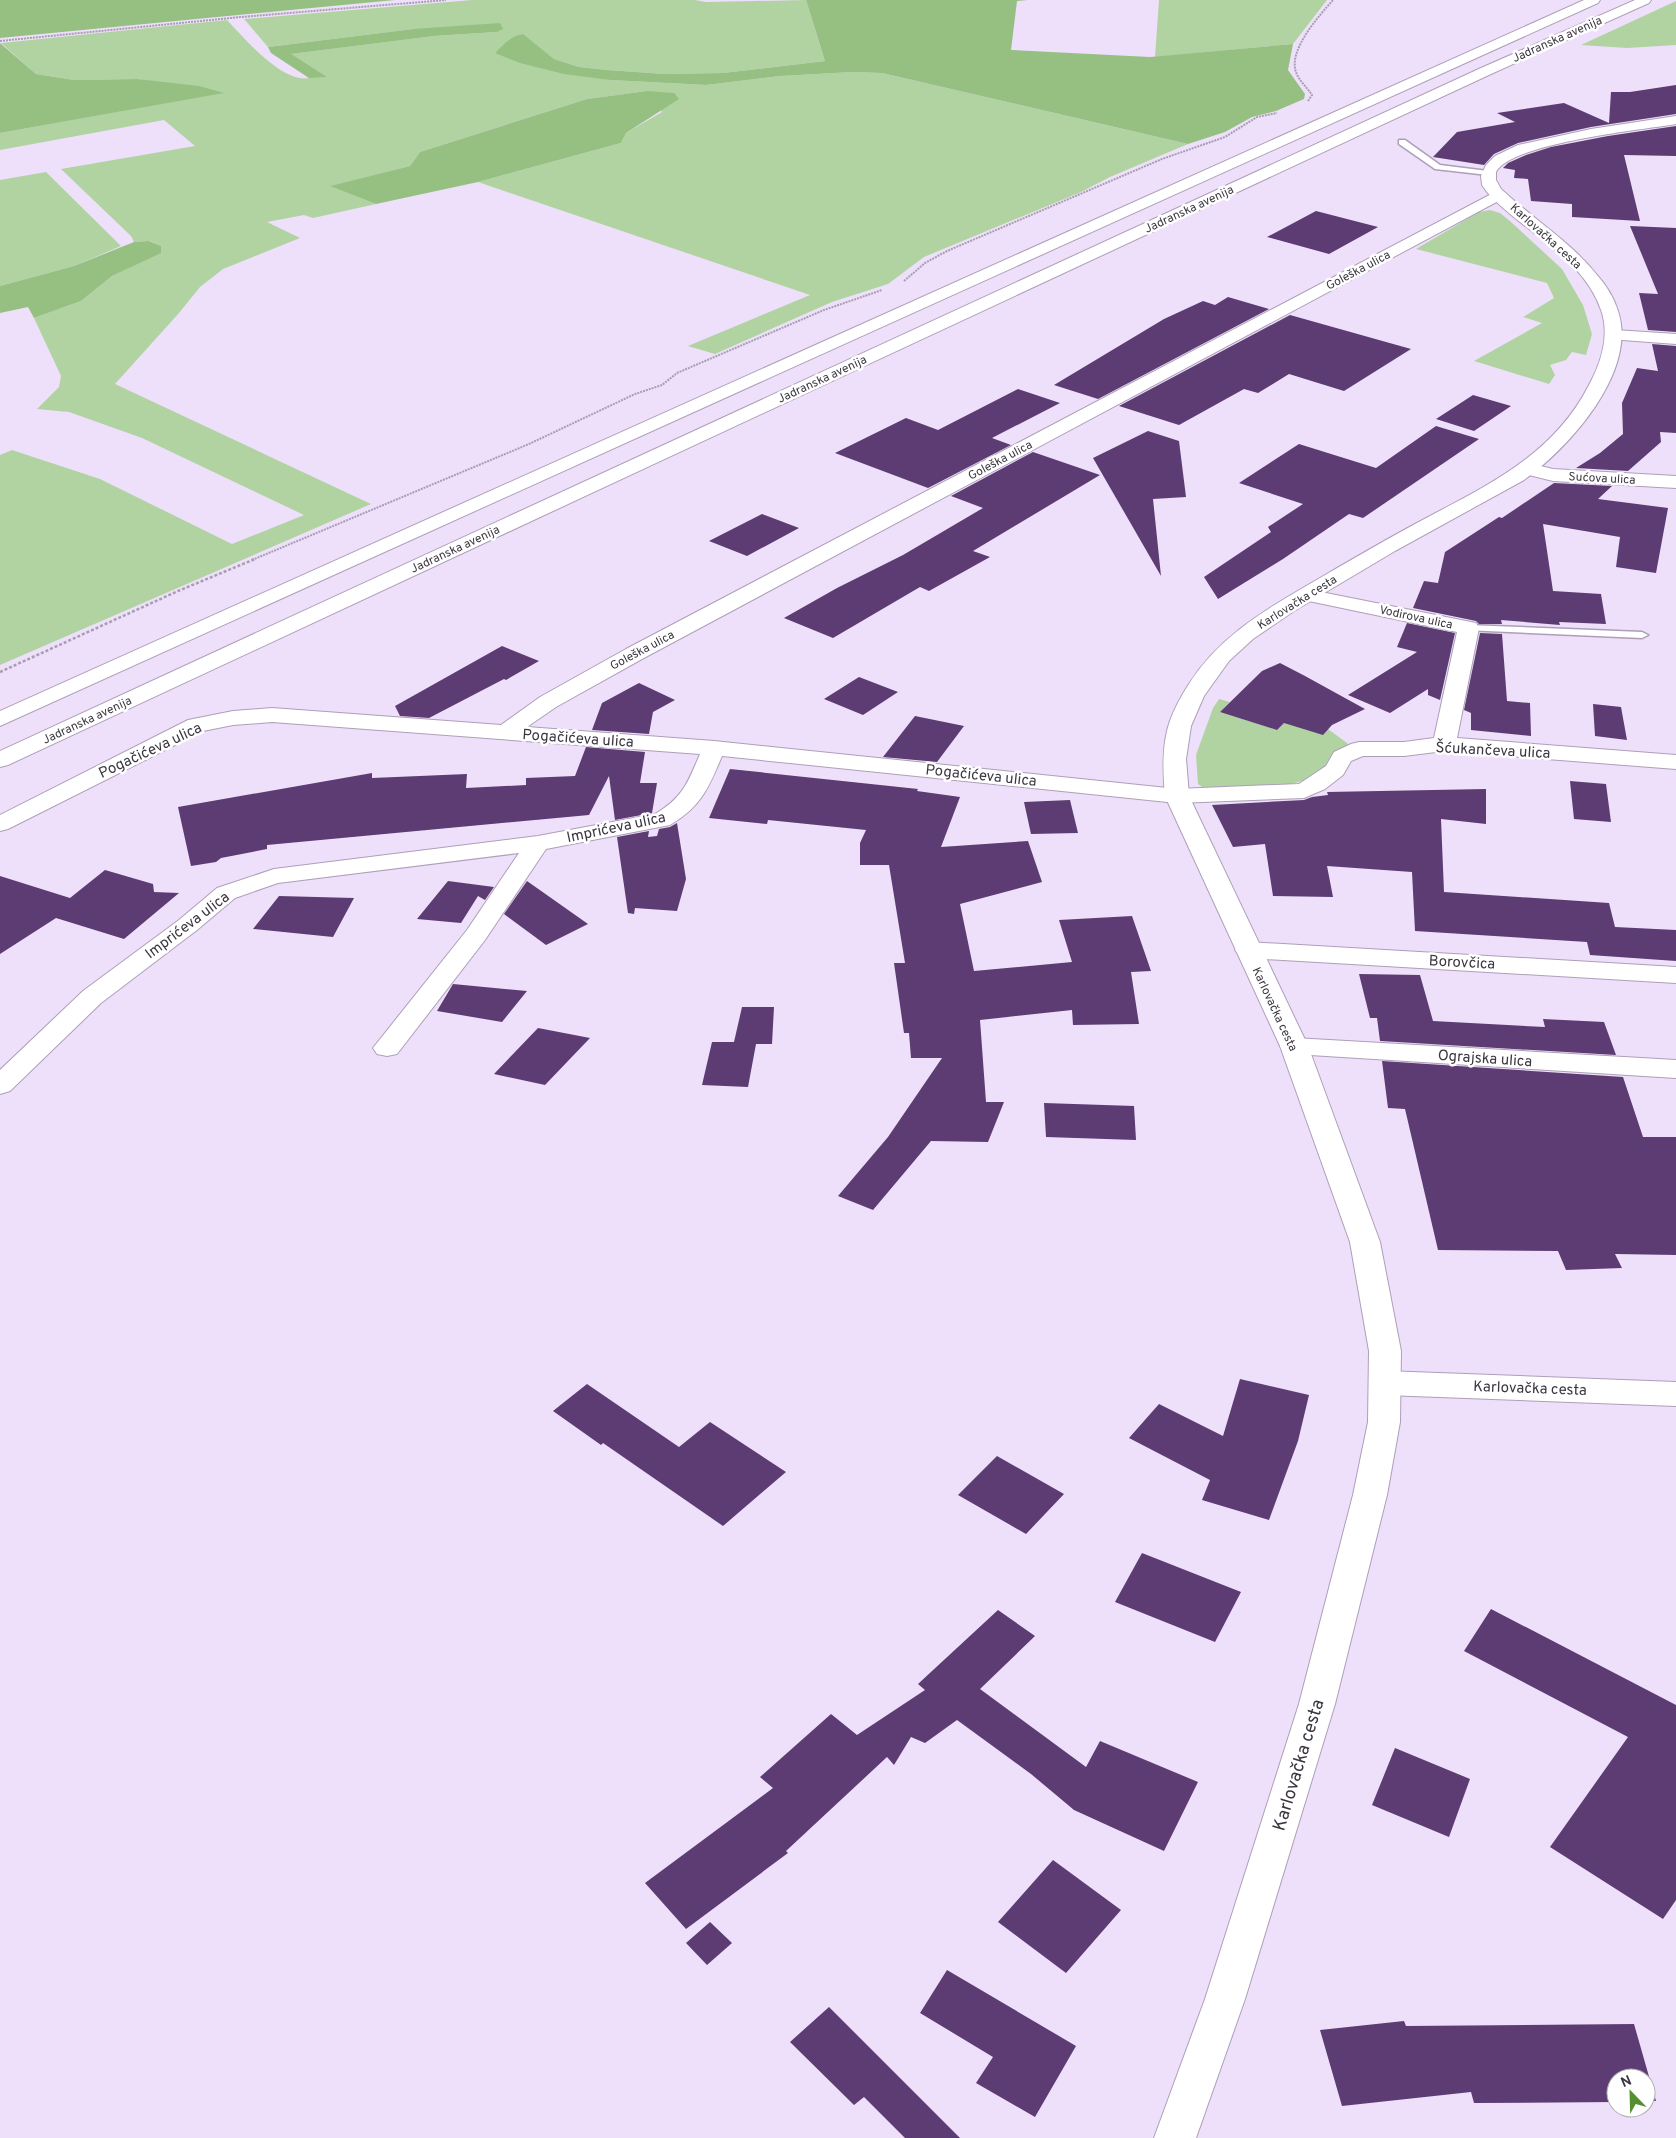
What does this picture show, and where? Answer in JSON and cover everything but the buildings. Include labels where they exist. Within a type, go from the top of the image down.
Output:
[{"type":"street","name":"Jadranska avenija","points":[[0,719],[1594,0]]},
{"type":"street","name":"Jadranska avenija","points":[[0,760],[1477,75],[1645,0]]},
{"type":"street","points":[[1488,173],[1494,164],[1507,154],[1535,145],[1592,133],[1676,120]]},
{"type":"street","name":"Karlovačka cesta","points":[[1175,2138],[1225,1999],[1317,1704],[1370,1495],[1384,1422],[1385,1383],[1385,1351],[1365,1242],[1294,1046],[1177,796],[1174,771],[1177,736],[1185,710],[1221,656],[1262,622],[1404,537],[1506,483],[1528,469],[1553,446],[1592,397],[1607,367],[1615,335],[1611,314],[1602,292],[1564,250],[1499,195],[1489,183],[1488,173]]},
{"type":"street","name":"Goleška ulica","points":[[506,732],[548,702],[634,654],[1499,195]]},
{"type":"street","points":[[1615,335],[1676,339]]},
{"type":"street","name":"Sućova ulica","points":[[1528,469],[1553,475],[1676,482]]},
{"type":"street","name":"Vodirova ulica","points":[[1306,595],[1468,628],[1444,744]]},
{"type":"street","name":"Pogačićeva ulica","points":[[0,824],[196,725],[233,718],[272,715],[714,748],[1177,796]]},
{"type":"street","name":"Šćukančeva ulica","points":[[1177,796],[1304,790],[1317,784],[1335,770],[1342,757],[1349,752],[1359,749],[1404,748],[1444,744],[1676,762]]},
{"type":"street","name":"Imprićeva ulica","points":[[0,1085],[92,997],[188,925],[226,893],[274,876],[538,843],[662,820],[679,812],[692,799],[714,748]]},
{"type":"street","points":[[387,1048],[476,935],[538,843]]},
{"type":"street","name":"Borovčica","points":[[1248,950],[1676,975]]},
{"type":"street","name":"Ograjska ulica","points":[[1294,1046],[1676,1069]]},
{"type":"street","name":"Karlovačka cesta","points":[[1385,1383],[1676,1394]]},
{"type":"lane","points":[[1402,142],[1438,167],[1488,173]]},
{"type":"lane","points":[[1468,628],[1642,635]]},
{"type":"path","points":[[0,41],[241,17],[446,0]]},
{"type":"path","points":[[1301,104],[1309,100],[1312,95],[1299,78],[1294,66],[1302,38],[1333,0]]},
{"type":"path","points":[[902,282],[925,263],[947,251],[1162,159],[1225,137],[1257,117],[1278,113]]},
{"type":"path","points":[[0,672],[178,590],[528,444],[635,394],[662,385],[677,373],[824,310],[886,289]]},
{"type":"green space","points":[[0,0],[395,0],[0,38]]},
{"type":"green space","points":[[472,0],[695,0],[706,2],[806,0],[825,61],[723,73],[665,74],[607,70],[579,67],[554,59],[522,34],[495,53],[610,80],[706,85],[780,76],[853,72],[882,73],[1188,144],[1110,177],[1081,192],[924,257],[888,284],[832,302],[715,354],[688,346],[810,295],[478,182],[621,143],[626,133],[662,112],[647,91],[587,99],[420,152],[410,166],[331,186],[376,204],[313,218],[304,215],[267,222],[300,238],[223,269],[200,287],[115,384],[371,504],[0,665],[0,455],[12,450],[100,479],[232,544],[304,515],[142,438],[69,412],[37,409],[59,387],[61,376],[34,318],[81,301],[112,276],[161,252],[161,246],[150,241],[134,242],[131,236],[61,169],[195,146],[164,120],[0,150],[0,133],[222,93],[137,79],[74,80],[36,74],[1,43],[227,20],[254,48],[276,67],[298,78],[309,78],[290,54],[434,36],[497,32],[413,29],[268,47],[244,19]]},
{"type":"green space","points":[[806,0],[1028,0],[1017,1],[1011,50],[1150,57],[1293,44],[1288,70],[1305,94],[1304,99],[1276,111],[1252,117],[1225,132],[1188,144],[882,73],[853,72],[780,76],[706,85],[610,80],[564,74],[520,63],[495,53],[511,39],[523,34],[554,59],[579,67],[607,70],[665,74],[723,73],[825,61]]},
{"type":"green space","points":[[1159,0],[1327,0],[1293,44],[1155,57]]},
{"type":"green space","points":[[1676,1],[1676,45],[1627,48],[1581,45]]},
{"type":"green space","points":[[500,23],[503,29],[497,32],[434,36],[291,54],[327,77],[309,78],[271,53],[268,47],[413,29]]},
{"type":"green space","points":[[0,43],[36,74],[74,80],[137,79],[199,86],[224,93],[0,133]]},
{"type":"green space","points":[[647,91],[674,93],[679,99],[626,133],[621,143],[478,182],[376,204],[330,186],[410,166],[420,152],[587,99]]},
{"type":"green space","points":[[46,172],[121,246],[74,266],[0,286],[0,180]]},
{"type":"green space","points":[[1490,210],[1500,213],[1511,222],[1562,269],[1583,305],[1592,334],[1586,355],[1572,352],[1566,360],[1550,365],[1555,375],[1549,384],[1474,361],[1542,323],[1523,317],[1554,298],[1547,283],[1416,249],[1479,212]]},
{"type":"green space","points":[[149,241],[161,246],[161,253],[112,276],[81,301],[34,318],[28,307],[0,313],[0,286],[74,266],[134,242]]},
{"type":"green space","points":[[1219,699],[1230,702],[1220,712],[1277,730],[1287,720],[1328,729],[1351,746],[1312,777],[1301,781],[1260,788],[1205,789],[1198,784],[1196,755],[1213,708]]}]
